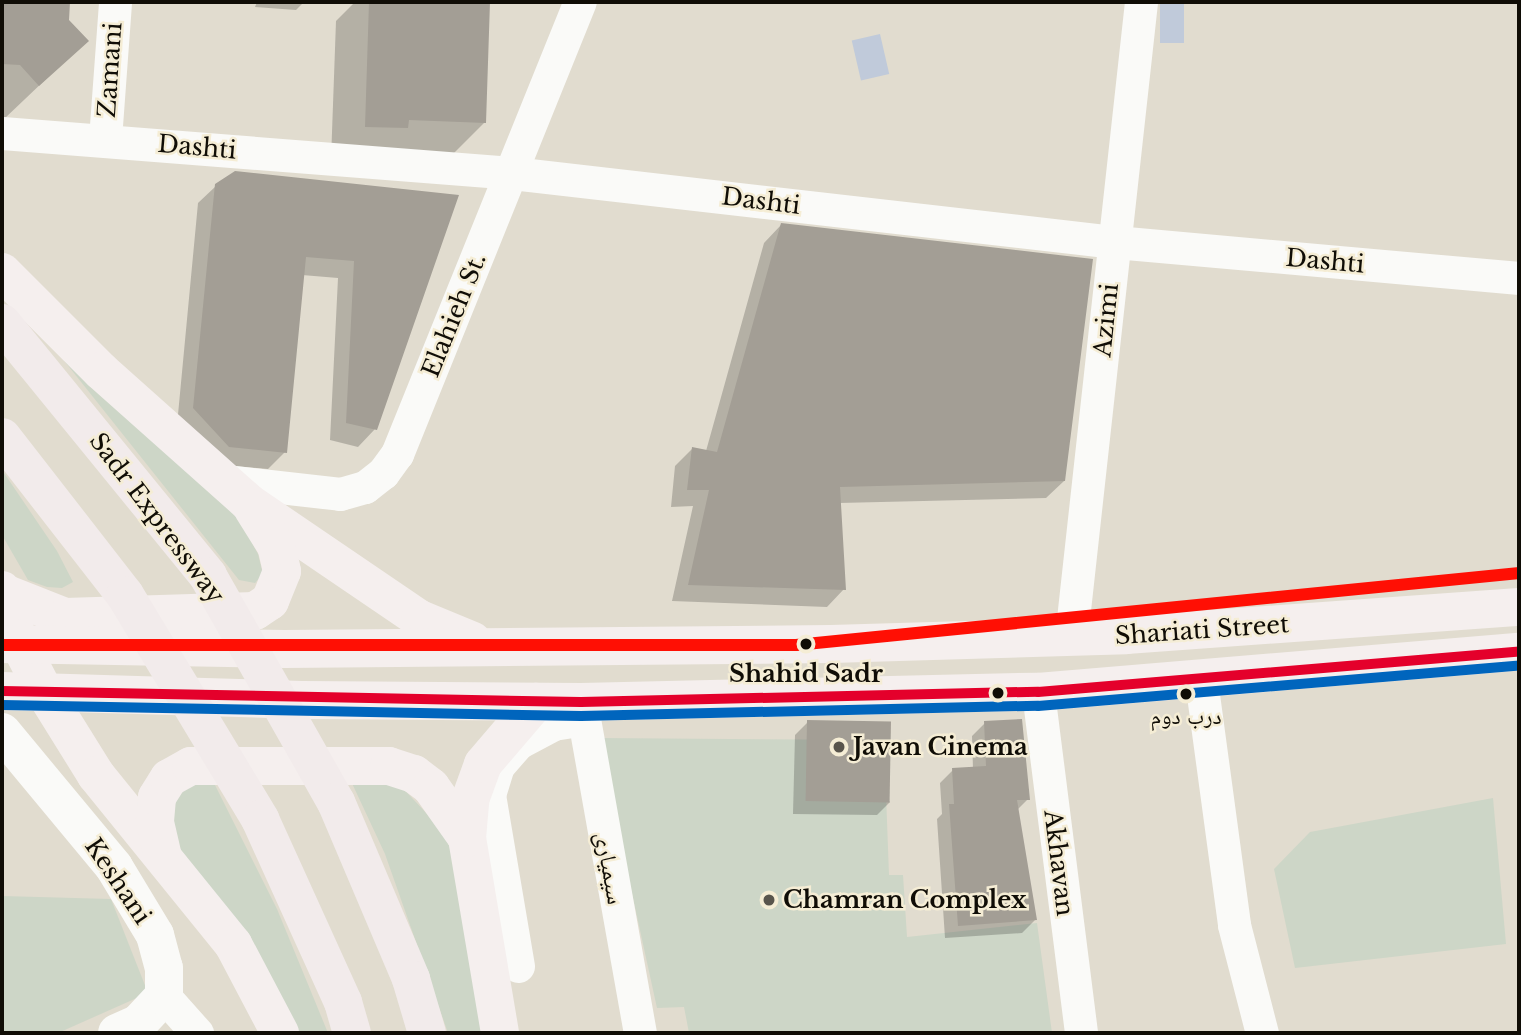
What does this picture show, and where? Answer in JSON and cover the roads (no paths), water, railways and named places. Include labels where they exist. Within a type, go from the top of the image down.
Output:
[{"type":"highway","name":"Sadr Expressway","points":[[2,323],[208,576],[336,802],[411,979],[427,1033]]},
{"type":"highway","points":[[2,341],[60,403],[200,580],[328,807],[402,982],[418,1033]]},
{"type":"highway","points":[[2,438],[124,595],[260,819],[343,1002],[352,1033]]},
{"type":"highway","points":[[2,451],[115,595],[213,775],[332,1005],[341,1033]]},
{"type":"main road","points":[[2,272],[101,370],[237,492],[420,619],[487,648]]},
{"type":"main road","points":[[3,592],[65,617],[255,611],[270,601],[282,571],[276,546],[237,492]]},
{"type":"main road","points":[[3,592],[11,645],[45,693],[96,775],[233,944],[280,1033]]},
{"type":"main road","name":"Shariati Street","points":[[11,645],[487,648],[1071,637],[1519,607]]},
{"type":"main road","name":"Shariati Street","points":[[2,691],[536,702],[582,710],[1038,692],[1519,652]]},
{"type":"main road","points":[[500,1033],[467,838],[470,800],[483,764],[536,702]]},
{"type":"main road","points":[[163,857],[155,821],[157,797],[169,778],[191,766],[389,766],[414,774],[431,787],[467,838]]},
{"type":"street","name":"Zamani","points":[[105,139],[115,2]]},
{"type":"street","name":"Elahieh St.","points":[[237,492],[340,494],[365,487],[383,473],[397,454],[580,2]]},
{"type":"street","name":"Azimi","points":[[1071,637],[1141,2]]},
{"type":"street","name":"Dashti","points":[[2,133],[512,173],[1115,242],[1519,278]]},
{"type":"street","points":[[1201,680],[1234,925],[1262,1033]]},
{"type":"street","name":"Akhavan","points":[[1038,692],[1081,1033]]},
{"type":"street","points":[[518,966],[489,796],[498,766],[518,743],[543,727],[582,710]]},
{"type":"street","name":"سیمیاری","points":[[582,710],[640,1033]]},
{"type":"street","name":"Keshani","points":[[2,732],[114,867],[155,934],[164,968],[164,996]]},
{"type":"street","points":[[117,1033],[139,1023],[164,996],[197,1033]]},
{"type":"water","points":[[1160,2],[1184,2],[1184,43],[1160,43]]},
{"type":"water","points":[[880,34],[889,74],[861,80],[852,41]]},
{"type":"place","name":"Shahid Sadr","points":[[806,644]]},
{"type":"place","name":"درب دوم","points":[[1186,694]]},
{"type":"place","name":"Javan Cinema","points":[[839,747]]},
{"type":"place","name":"Chamran Complex","points":[[769,900]]}]
